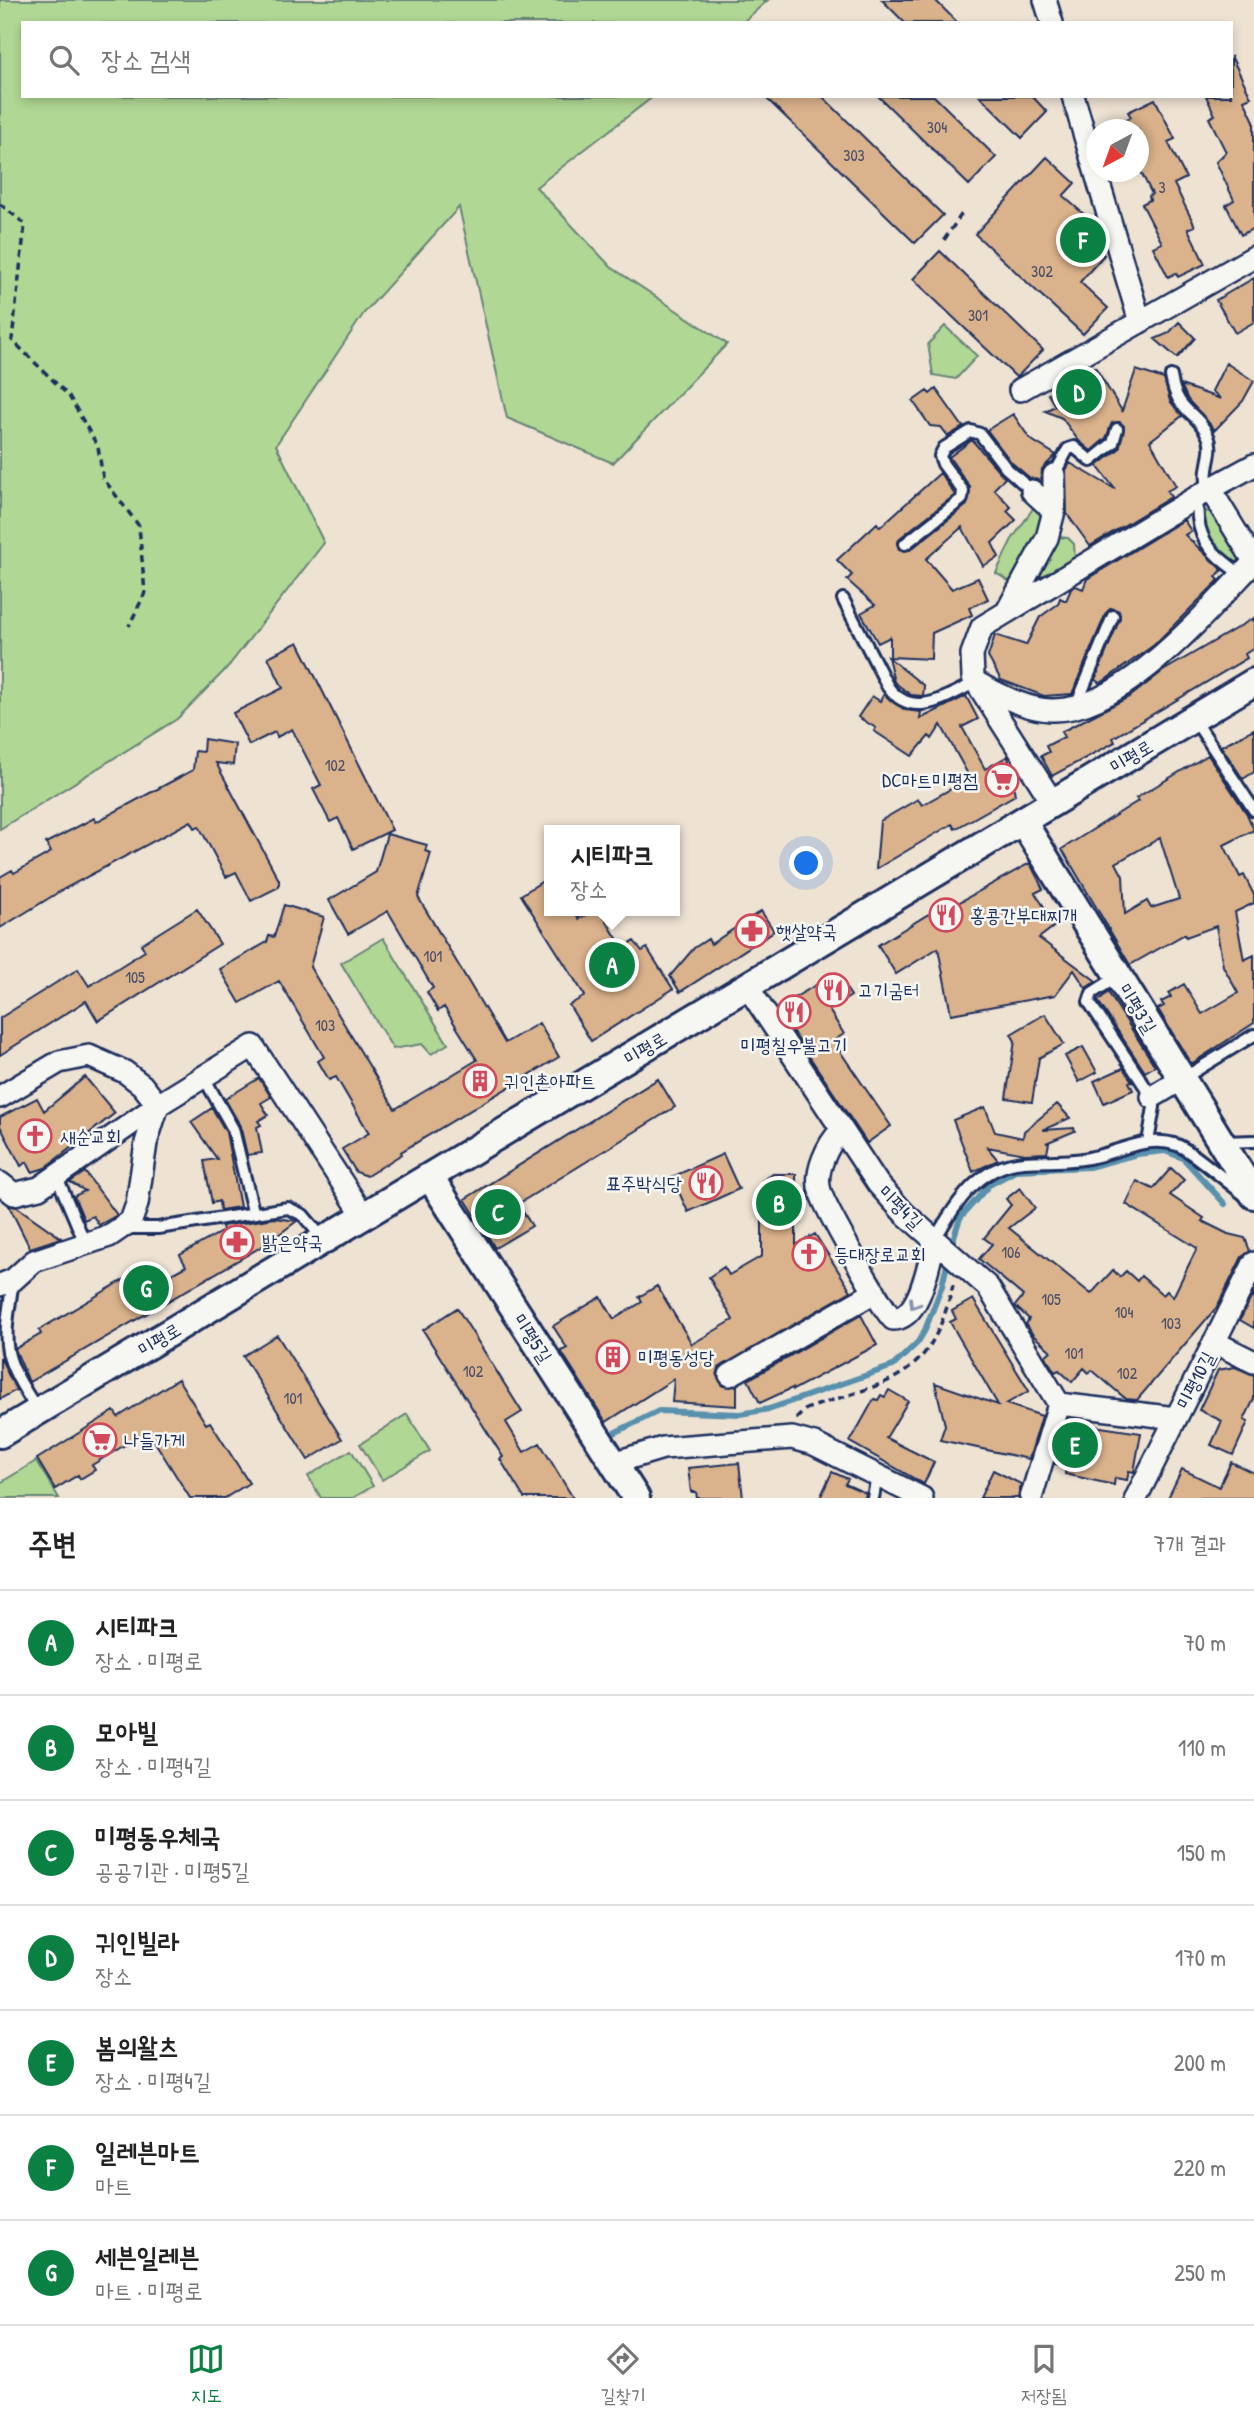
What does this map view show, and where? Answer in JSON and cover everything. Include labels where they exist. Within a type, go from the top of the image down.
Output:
[{"type":"street","points":[[1045,0],[1051,21]]},
{"type":"street","points":[[1074,98],[1140,322]]},
{"type":"street","points":[[1020,390],[1254,257]]},
{"type":"street","points":[[1053,803],[976,682],[971,663],[975,639],[982,627],[1254,465]]},
{"type":"street","points":[[1006,612],[1047,538],[1054,511],[1054,475]]},
{"type":"street","points":[[1032,491],[1054,511]]},
{"type":"street","points":[[976,682],[1018,703],[1038,709],[1061,710],[1095,700],[1153,663],[1250,566],[1204,493]]},
{"type":"street","name":"미평로","points":[[0,1434],[1254,682]]},
{"type":"street","name":"미평3길","points":[[1023,821],[1254,1195]]},
{"type":"street","name":"미평4길","points":[[747,986],[840,1132],[890,1198],[988,1287],[1059,1404]]},
{"type":"street","points":[[0,1183],[15,1194],[39,1188],[114,1133],[253,1046],[364,1216]]},
{"type":"street","points":[[0,1097],[59,1062],[89,1056],[125,1072],[142,1085],[158,1105]]},
{"type":"street","points":[[1152,1097],[1182,1079]]},
{"type":"street","points":[[6,1282],[34,1261],[124,1228],[137,1204],[146,1143],[158,1105]]},
{"type":"street","points":[[840,1132],[828,1146],[819,1190],[892,1318],[900,1319],[908,1314],[920,1294],[938,1241]]},
{"type":"street","name":"미평5길","points":[[430,1177],[636,1498]]},
{"type":"street","name":"미평10길","points":[[1136,1498],[1254,1263]]},
{"type":"street","points":[[730,1375],[875,1292]]},
{"type":"street","points":[[1214,1342],[1254,1362]]},
{"type":"street","points":[[1031,1498],[1059,1404],[1176,1418]]},
{"type":"street","points":[[613,1463],[663,1448],[785,1438],[814,1444],[922,1498]]},
{"type":"lane","points":[[1171,376],[1175,398],[1208,437],[1210,455],[1197,523],[1202,537],[1213,552],[1250,566]]},
{"type":"lane","points":[[1054,475],[1068,449],[1074,447],[1091,461],[1112,445],[1117,429]]},
{"type":"lane","points":[[905,544],[962,499],[963,491],[941,462],[940,456],[944,448],[971,431],[980,434],[1006,468],[1032,491]]},
{"type":"lane","points":[[843,598],[888,687],[899,698],[922,706],[976,682]]},
{"type":"lane","points":[[1076,706],[1113,616]]},
{"type":"lane","points":[[1194,718],[1254,810]]},
{"type":"lane","points":[[1119,976],[1092,993],[1088,1002],[1152,1097],[1154,1107],[1148,1142]]},
{"type":"lane","points":[[1182,1079],[1254,1035]]},
{"type":"lane","points":[[204,1076],[233,1129],[253,1211]]},
{"type":"lane","points":[[938,1241],[965,1192],[997,1168],[1022,1162],[1091,1158],[1148,1142],[1162,1141],[1181,1146],[1254,1201]]},
{"type":"lane","points":[[1221,1142],[1254,1141]]},
{"type":"lane","points":[[57,1177],[85,1243]]},
{"type":"lane","points":[[124,1228],[158,1228],[253,1211],[296,1210],[324,1240]]},
{"type":"lane","points":[[6,1282],[6,1356],[12,1371],[38,1411]]},
{"type":"lane","points":[[873,1498],[877,1476]]},
{"type":"path","points":[[0,205],[26,224],[12,340],[69,396],[98,447],[103,478],[139,526],[145,593],[129,626]]},
{"type":"path","points":[[944,240],[963,212]]},
{"type":"path","points":[[785,1438],[806,1409],[893,1379],[922,1359],[943,1322],[959,1258]]},
{"type":"green space","points":[[0,0],[768,0],[744,21],[21,21],[21,98],[651,98],[536,187],[611,267],[727,344],[613,463],[507,418],[459,207],[364,313],[276,445],[324,543],[227,668],[177,719],[0,829]]},
{"type":"green space","points":[[945,326],[977,356],[956,379],[933,375],[928,344]]},
{"type":"green space","points":[[1038,501],[1060,527],[1059,537],[1068,538],[1074,544],[1075,560],[1025,591],[996,573],[1011,541]]},
{"type":"green space","points":[[1206,511],[1213,513],[1244,561],[1238,565],[1211,542],[1203,527]]},
{"type":"green space","points":[[383,938],[448,1044],[431,1054],[422,1044],[393,1049],[341,963]]},
{"type":"green space","points":[[407,1414],[430,1451],[382,1480],[360,1444]]},
{"type":"green space","points":[[351,1450],[373,1486],[353,1498],[321,1498],[308,1476]]},
{"type":"green space","points":[[36,1461],[59,1498],[0,1498],[0,1483]]},
{"type":"building","points":[[882,0],[935,0],[956,21],[903,21]]},
{"type":"building","points":[[1233,60],[1251,97],[1244,100],[1254,121],[1254,228],[1241,235],[1226,205],[1234,200],[1216,162],[1226,152],[1209,118],[1215,115],[1207,98],[1233,98]]},
{"type":"building","points":[[766,98],[824,98],[943,215],[915,243]]},
{"type":"building","points":[[880,98],[936,98],[996,157],[969,185]]},
{"type":"building","points":[[982,98],[1034,98],[1047,112],[1022,138]]},
{"type":"building","points":[[1155,99],[1175,139],[1168,142],[1186,178],[1174,184],[1195,226],[1188,229],[1205,264],[1178,277],[1176,273],[1168,277],[1153,247],[1162,243],[1142,204],[1150,200],[1149,196],[1152,194],[1146,182],[1149,182],[1149,119],[1127,119],[1131,117],[1128,112]]},
{"type":"building","points":[[1047,157],[1075,183],[1063,196],[1094,223],[1088,230],[1097,239],[1092,245],[1104,255],[1080,282],[1108,308],[1083,334],[975,234]]},
{"type":"building","points":[[940,251],[1043,350],[1018,376],[913,279]]},
{"type":"building","points":[[1254,278],[1254,322],[1235,333],[1216,300]]},
{"type":"building","points":[[1179,322],[1195,338],[1177,358],[1155,339],[1169,333]]},
{"type":"building","points":[[1226,363],[1254,381],[1243,401],[1215,430],[1188,400],[1181,385],[1221,399],[1212,391]]},
{"type":"building","points":[[1095,367],[1122,411],[1136,370],[1164,379],[1170,401],[1182,416],[1150,441],[1176,486],[1167,491],[1171,497],[1090,546],[1067,514],[1066,470],[1070,463],[1115,489],[1097,466],[1119,449],[1124,426],[1120,422],[1112,423],[1106,438],[1091,451],[1078,440],[1062,418],[1045,411],[1055,406],[1048,394]]},
{"type":"building","points":[[936,389],[963,427],[948,436],[941,427],[930,426],[913,401],[927,391],[930,394]]},
{"type":"building","points":[[1013,414],[1030,439],[1056,455],[1042,469],[1041,481],[1030,478],[1012,463],[987,430]]},
{"type":"building","points":[[972,440],[1005,478],[994,489],[1011,507],[1007,511],[1016,520],[992,543],[999,557],[983,566],[962,527],[926,559],[952,589],[978,578],[988,599],[969,608],[972,615],[932,633],[931,659],[890,657],[890,637],[878,643],[861,613],[875,605],[847,580],[852,575],[837,560],[877,523],[880,527],[940,473],[955,495],[900,538],[897,544],[899,549],[910,550],[967,505],[970,487],[949,457]]},
{"type":"building","points":[[1184,520],[1191,531],[1185,535],[1222,570],[1216,577],[1219,580],[1154,645],[1101,683],[1095,680],[1120,618],[1119,611],[1111,608],[1106,613],[1072,694],[1044,696],[1001,680],[988,657],[995,635],[1026,645],[1040,617],[1058,604],[1060,598],[1066,601],[1071,589],[1076,586],[1083,589],[1087,579]]},
{"type":"building","points":[[1254,618],[1254,648],[1245,654],[1247,658],[1113,738],[1115,742],[1052,776],[1041,756],[1049,752],[1046,746],[1064,737],[1061,732],[1131,696],[1163,671]]},
{"type":"building","points":[[298,642],[392,830],[353,849],[338,818],[330,822],[313,789],[321,785],[292,729],[277,737],[275,732],[249,745],[233,713],[283,688],[268,657]]},
{"type":"building","points":[[888,657],[924,686],[923,696],[911,695],[894,682]]},
{"type":"building","points":[[884,694],[905,710],[921,712],[920,719],[966,696],[978,719],[962,727],[985,769],[1008,756],[1015,795],[955,829],[952,824],[876,869],[880,821],[918,799],[922,805],[970,778],[941,725],[932,739],[929,736],[912,756],[858,717],[872,696],[880,701]]},
{"type":"building","points":[[1254,729],[1254,772],[1243,779],[1221,746]]},
{"type":"building","points":[[204,739],[235,744],[233,765],[216,763],[279,880],[279,887],[251,901],[236,872],[226,877],[199,826],[195,828],[191,821],[64,889],[0,928],[0,877],[12,870],[14,873],[51,852],[46,843],[94,818],[96,822],[193,770],[195,751],[203,752]]},
{"type":"building","points":[[1208,755],[1247,814],[1254,830],[1224,845],[1240,877],[1244,875],[1254,895],[1254,903],[1235,912],[1244,960],[1254,955],[1254,1023],[1191,1064],[1158,1009],[1164,1006],[1161,1002],[1171,997],[1169,993],[1184,984],[1202,1014],[1238,993],[1223,966],[1216,926],[1186,937],[1185,934],[1130,965],[1062,849],[1138,801],[1136,798]],"holes":[[[1160,838],[1179,899],[1151,908],[1147,901],[1125,914],[1123,876],[1116,863]]]},
{"type":"building","points":[[387,834],[427,845],[425,851],[431,853],[418,897],[505,1043],[539,1023],[559,1057],[401,1152],[402,1154],[367,1176],[356,1172],[342,1149],[369,1133],[336,1077],[329,1080],[318,1061],[324,1057],[279,981],[240,1003],[220,969],[267,942],[269,936],[274,937],[284,905],[324,917],[310,967],[395,1109],[477,1060],[444,1007],[438,1011],[427,992],[433,988],[388,911],[348,934],[329,900],[376,872]]},
{"type":"building","points":[[1030,863],[1043,889],[1035,893],[1056,925],[1039,938],[1096,981],[1086,988],[1074,970],[1055,995],[951,1014],[938,948],[896,974],[878,945],[927,915],[956,904]]},
{"type":"building","points":[[544,880],[544,916],[577,916],[579,919],[584,916],[603,916],[623,948],[634,941],[642,951],[647,948],[673,989],[591,1041],[569,1005],[585,996],[521,895]]},
{"type":"building","points":[[197,909],[220,944],[98,1021],[86,1001],[0,1055],[0,1018],[78,969],[89,986],[145,951],[141,944]]},
{"type":"building","points":[[761,911],[774,931],[680,992],[670,976],[694,948],[708,939],[711,944]]},
{"type":"building","points":[[836,973],[851,996],[829,1010],[844,1034],[833,1041],[891,1126],[867,1143],[777,1008]]},
{"type":"building","points":[[1108,992],[1155,1066],[1145,1072],[1098,1001]]},
{"type":"building","points":[[1045,1014],[1064,1044],[1039,1058],[1032,1102],[1006,1098],[1015,1041],[1011,1034]]},
{"type":"building","points":[[1083,1047],[1097,1072],[1079,1082],[1065,1056]]},
{"type":"building","points":[[1123,1068],[1132,1081],[1129,1082],[1133,1090],[1104,1103],[1094,1081]]},
{"type":"building","points":[[85,1077],[115,1113],[45,1168],[32,1172],[27,1162],[21,1166],[0,1126],[0,1117],[37,1098],[44,1111]]},
{"type":"building","points":[[259,1078],[271,1097],[261,1103],[268,1115],[258,1121],[261,1125],[257,1127],[262,1153],[247,1155],[240,1125],[225,1099]]},
{"type":"building","points":[[658,1079],[675,1107],[518,1204],[532,1226],[495,1248],[465,1199]]},
{"type":"building","points":[[1057,1104],[1070,1118],[1043,1130],[1074,1128],[1075,1131],[1046,1143],[1049,1143],[1047,1153],[1025,1154],[987,1147],[998,1160],[973,1172],[953,1120],[985,1107],[995,1132],[1023,1138],[1024,1131]]},
{"type":"building","points":[[212,1108],[226,1132],[240,1207],[220,1210],[219,1201],[212,1203],[204,1161],[217,1159],[191,1122]]},
{"type":"building","points":[[723,1154],[739,1189],[688,1212],[672,1177]]},
{"type":"building","points":[[1171,1168],[1184,1180],[1170,1195],[1204,1218],[1202,1221],[1228,1234],[1245,1238],[1250,1251],[1242,1257],[1217,1307],[1137,1400],[1126,1399],[1092,1370],[1089,1373],[1084,1368],[1072,1382],[1059,1370],[1055,1372],[1045,1356],[1051,1351],[1033,1335],[1026,1324],[1029,1319],[1015,1306],[1023,1296],[979,1259],[992,1244],[984,1238],[1011,1205],[1006,1199],[1020,1188],[1035,1208],[1009,1228],[1091,1294],[1113,1270],[1120,1277],[1126,1271],[1137,1281],[1141,1276],[1163,1295],[1167,1291],[1173,1297],[1197,1248],[1126,1204],[1137,1181],[1153,1189]]},
{"type":"building","points":[[85,1172],[117,1215],[99,1225],[93,1216],[84,1220],[74,1196],[85,1191],[70,1182]]},
{"type":"building","points":[[773,1174],[796,1174],[796,1245],[815,1234],[851,1291],[719,1368],[717,1376],[723,1386],[737,1386],[737,1406],[672,1402],[674,1379],[606,1422],[561,1351],[567,1348],[553,1326],[601,1297],[614,1319],[642,1302],[639,1297],[657,1286],[692,1344],[733,1320],[709,1277],[724,1267],[729,1275],[762,1256],[762,1181]]},
{"type":"building","points":[[9,1206],[17,1207],[61,1238],[30,1248]]},
{"type":"building","points":[[275,1218],[297,1221],[266,1244],[29,1382],[15,1349],[41,1334],[39,1330],[147,1266],[157,1282],[186,1266],[180,1255],[223,1231],[222,1226]]},
{"type":"building","points":[[1254,1292],[1254,1328],[1240,1320]]},
{"type":"building","points":[[973,1299],[1029,1391],[1006,1404],[1042,1416],[1029,1459],[940,1440],[945,1425],[935,1383],[998,1405],[950,1322],[956,1319],[952,1311]]},
{"type":"building","points":[[457,1308],[522,1412],[506,1422],[524,1452],[540,1443],[573,1498],[524,1498],[500,1459],[503,1457],[423,1330]]},
{"type":"building","points":[[861,1315],[877,1345],[793,1390],[792,1388],[760,1403],[748,1380]]},
{"type":"building","points":[[277,1335],[342,1439],[308,1460],[243,1356]]},
{"type":"building","points":[[0,1357],[16,1390],[0,1399]]},
{"type":"building","points":[[1235,1367],[1254,1375],[1254,1399],[1244,1420],[1248,1422],[1233,1455],[1211,1445],[1222,1421],[1199,1410],[1218,1370]]},
{"type":"building","points":[[178,1379],[206,1424],[210,1422],[249,1483],[225,1498],[190,1498],[148,1431],[92,1465],[95,1470],[80,1479],[78,1475],[55,1489],[37,1459],[114,1411],[118,1417]]},
{"type":"building","points":[[889,1390],[908,1401],[886,1438],[934,1462],[924,1484],[850,1442],[874,1399],[878,1400],[881,1395],[885,1397]]},
{"type":"building","points":[[1067,1422],[1141,1433],[1134,1472],[1129,1471],[1127,1480],[1115,1478],[1114,1485],[1065,1474],[1066,1466],[1055,1464]]},
{"type":"building","points":[[1231,1462],[1254,1473],[1254,1498],[1168,1498],[1182,1469],[1219,1487]]},
{"type":"building","points":[[739,1463],[743,1498],[697,1498],[696,1492],[691,1492],[688,1468]]},
{"type":"building","points":[[993,1470],[1021,1484],[1018,1498],[980,1498]]},
{"type":"building","points":[[832,1472],[848,1479],[845,1484],[866,1493],[865,1498],[820,1498]]},
{"type":"waterway","points":[[950,1249],[960,1218],[989,1185],[1017,1170],[1089,1167],[1137,1154],[1165,1151],[1183,1158],[1225,1204]]},
{"type":"waterway","points":[[608,1436],[659,1411],[740,1414],[769,1409],[893,1366],[918,1342],[925,1330],[942,1286],[948,1260]]},
{"type":"place","name":"일레븐마트","points":[[1083,240]]},
{"type":"place","name":"귀인빌라","points":[[1079,392]]},
{"type":"place","name":"DC마트미평점","points":[[1002,780]]},
{"type":"place","name":"홍콩간부대찌개","points":[[946,915]]},
{"type":"place","name":"햇살약국","points":[[752,931]]},
{"type":"place","name":"시티파크","points":[[612,965]]},
{"type":"place","name":"고기굼터","points":[[833,990]]},
{"type":"place","name":"미평칠우불고기","points":[[794,1012]]},
{"type":"place","name":"귀인촌아파트","points":[[480,1081]]},
{"type":"place","name":"새순교회","points":[[35,1136]]},
{"type":"place","name":"표주박식당","points":[[706,1183]]},
{"type":"place","name":"모아빌","points":[[779,1203]]},
{"type":"place","name":"미평동우체국","points":[[498,1212]]},
{"type":"place","name":"밝은약국","points":[[237,1242]]},
{"type":"place","name":"등대장로교회","points":[[809,1254]]},
{"type":"place","name":"세븐일레븐","points":[[146,1288]]},
{"type":"place","name":"미평동성당","points":[[613,1357]]},
{"type":"place","name":"나들가게","points":[[100,1440]]},
{"type":"place","name":"봄의왈츠","points":[[1075,1445]]}]
